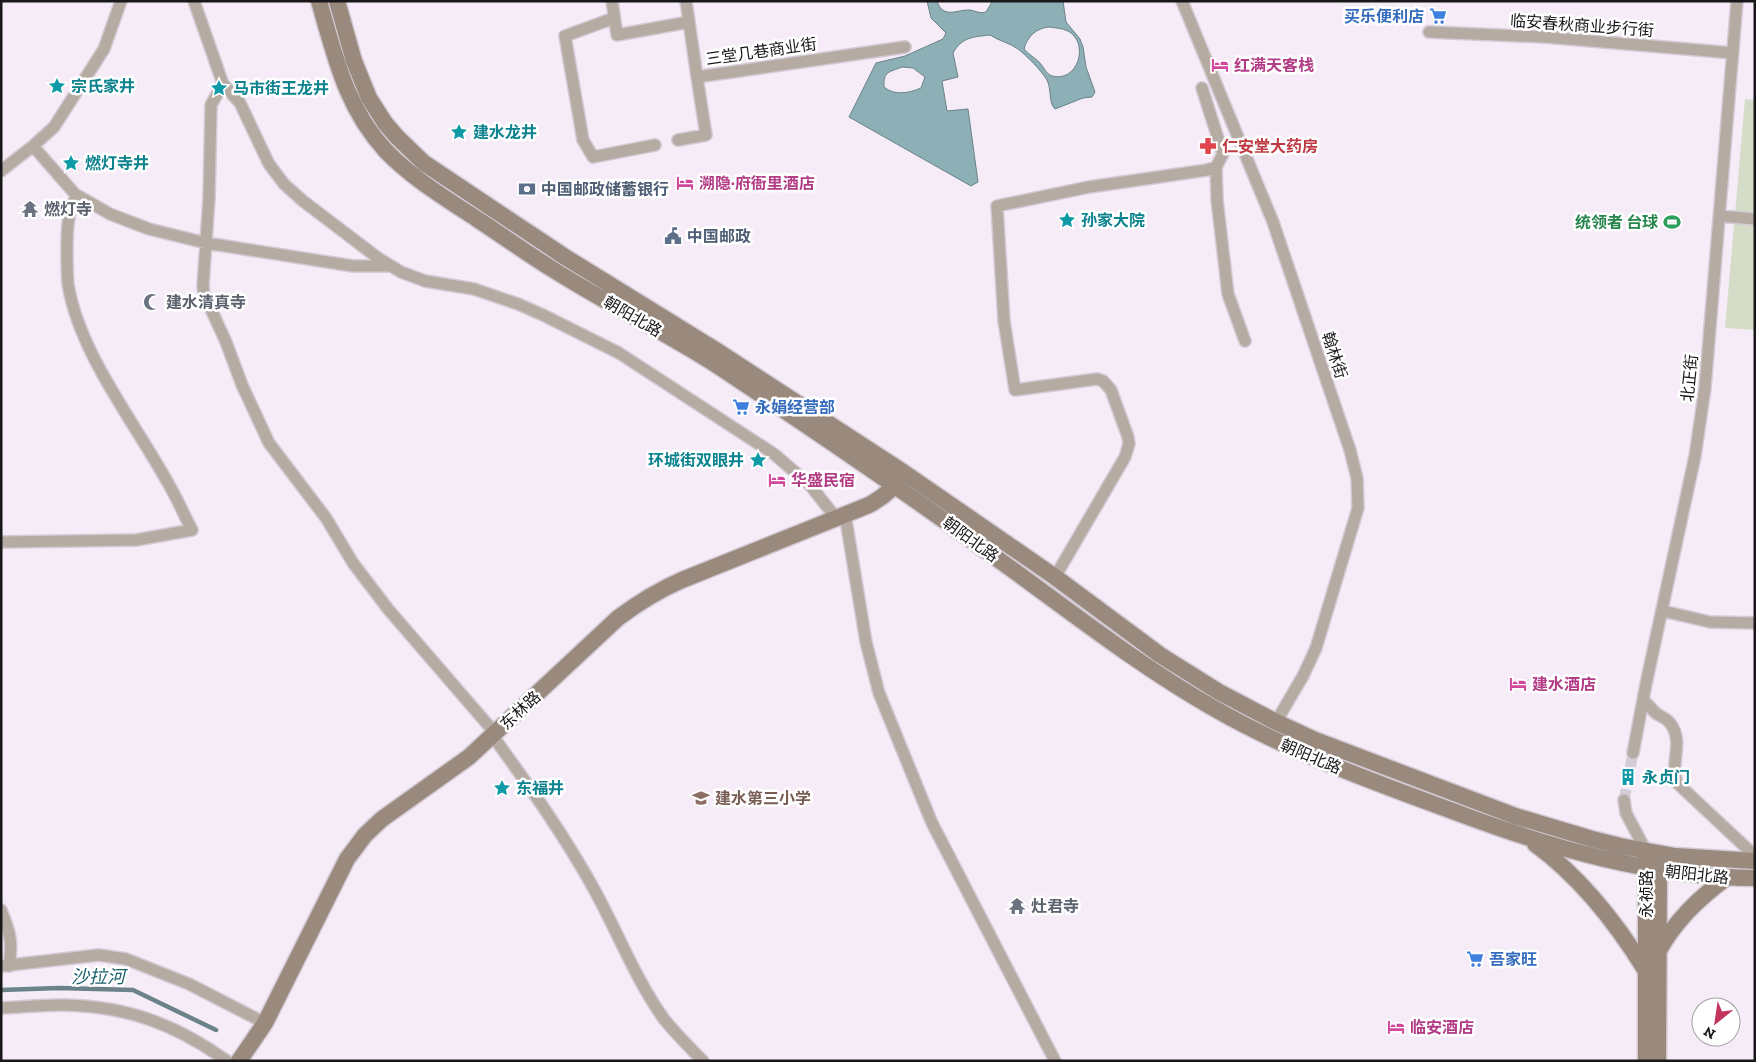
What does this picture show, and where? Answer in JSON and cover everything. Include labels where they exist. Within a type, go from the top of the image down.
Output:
[{"type":"main road","name":"朝阳北路","points":[[319,1],[338,67],[354,106],[385,149],[414,176],[556,271],[708,360],[831,441],[899,479],[1055,577],[1160,655],[1219,692],[1276,722],[1348,754],[1515,816],[1592,839],[1646,851],[1675,856],[1755,861]]},
{"type":"main road","name":"朝阳北路","points":[[337,1],[354,61],[369,98],[397,138],[424,163],[565,257],[714,349],[899,479],[1150,669],[1211,707],[1325,763],[1527,838],[1587,856],[1652,869],[1726,878],[1755,878]]},
{"type":"main road","name":"东林路","points":[[239,1061],[265,1023],[347,860],[365,835],[382,819],[469,757],[618,618],[650,596],[682,580],[878,500],[899,479]]},
{"type":"main road","points":[[1527,838],[1560,864],[1582,885],[1633,950],[1646,970]]},
{"type":"main road","name":"永祯路","points":[[1646,851],[1652,869],[1658,952],[1658,1061]]},
{"type":"main road","name":"永祯路","points":[[1646,1061],[1646,970],[1652,869]]},
{"type":"main road","points":[[1658,952],[1679,919],[1707,892],[1726,878]]},
{"type":"street","points":[[1,171],[54,127],[104,49],[121,1]]},
{"type":"street","points":[[194,1],[223,84],[240,103],[269,164],[284,184],[303,201],[389,266],[425,281],[474,290],[518,304],[552,319],[619,354],[774,454],[810,485],[841,516],[866,642],[879,693],[932,824],[1055,1061]]},
{"type":"street","points":[[612,1],[617,35],[689,22]]},
{"type":"street","name":"三堂几巷商业街","points":[[686,1],[697,77],[905,47]]},
{"type":"street","name":"翰林街","points":[[1182,1],[1273,222],[1350,450],[1358,483],[1358,508],[1316,648],[1303,676],[1276,722]]},
{"type":"street","name":"北正街","points":[[1633,753],[1695,456],[1705,388],[1737,1]]},
{"type":"street","points":[[614,18],[565,36],[583,140],[593,157],[655,145]]},
{"type":"street","name":"临安春秋商业步行街","points":[[1429,32],[1546,37],[1733,53]]},
{"type":"street","points":[[678,140],[706,135],[697,77]]},
{"type":"street","points":[[223,84],[211,105],[204,294],[226,342],[242,385],[269,443],[326,518],[354,563],[388,609],[493,734],[545,807],[595,891],[640,981],[677,1035],[703,1061]]},
{"type":"street","points":[[1202,88],[1223,154],[1216,167],[1217,200],[1228,294],[1245,341]]},
{"type":"street","points":[[33,146],[77,195],[110,214],[149,229],[206,242],[353,266],[389,266]]},
{"type":"street","points":[[1055,577],[1125,457],[1129,444],[1111,390],[1103,381],[1097,379],[1015,390],[1004,322],[998,206],[1089,187],[1207,170],[1216,167]]},
{"type":"street","points":[[1,542],[136,540],[192,530],[168,484],[90,350],[76,315],[68,283],[67,240],[68,217],[77,195]]},
{"type":"street","points":[[1720,216],[1755,219]]},
{"type":"street","points":[[1662,611],[1710,622],[1755,623]]},
{"type":"street","points":[[1643,700],[1673,727],[1677,740],[1674,777],[1677,783],[1755,856]]},
{"type":"street","points":[[1624,800],[1626,813],[1646,851]]},
{"type":"street","points":[[1,910],[11,934],[11,950],[5,966],[99,955],[126,959],[189,984],[265,1023]]},
{"type":"street","points":[[1,1008],[62,1005],[97,1007],[126,1012],[155,1020],[173,1028],[202,1043],[227,1061]]},
{"type":"green space","points":[[1745,99],[1755,100],[1755,330],[1725,328]]},
{"type":"water","points":[[927,1],[937,1],[940,7],[947,12],[970,10],[982,13],[986,12],[992,2],[995,1],[1063,1],[1066,22],[1080,39],[1086,67],[1095,92],[1092,97],[1083,98],[1055,109],[1047,80],[1034,63],[1018,49],[990,35],[973,37],[960,44],[953,53],[958,77],[942,81],[947,111],[968,109],[978,182],[971,186],[849,117],[876,63],[905,56],[943,39],[946,33],[931,18]],"holes":[[[1049,27],[1068,31],[1075,37],[1078,44],[1078,61],[1069,74],[1061,77],[1050,75],[1024,49],[1027,41],[1033,34],[1040,29]],[[902,67],[913,68],[925,77],[921,88],[897,93],[884,87],[886,75]]]},
{"type":"waterway","name":"沙拉河","points":[[1,990],[59,988],[133,990],[216,1030]]},
{"type":"tunnel","points":[[1624,800],[1633,753]]},
{"type":"place","name":"买乐便利店","points":[[1438,16]]},
{"type":"place","name":"红满天客栈","points":[[1220,65]]},
{"type":"place","name":"宗氏家井","points":[[57,86]]},
{"type":"place","name":"马市街王龙井","points":[[219,88]]},
{"type":"place","name":"建水龙井","points":[[459,132]]},
{"type":"place","name":"仁安堂大药房","points":[[1208,146]]},
{"type":"place","name":"燃灯寺井","points":[[71,163]]},
{"type":"place","name":"溯隐·府衙里酒店","points":[[685,183]]},
{"type":"place","name":"中国邮政储蓄银行","points":[[527,189]]},
{"type":"place","name":"燃灯寺","points":[[30,209]]},
{"type":"place","name":"孙家大院","points":[[1067,220]]},
{"type":"place","name":"统领者 台球","points":[[1672,222]]},
{"type":"place","name":"中国邮政","points":[[673,236]]},
{"type":"place","name":"建水清真寺","points":[[152,302]]},
{"type":"place","name":"永娟经营部","points":[[741,407]]},
{"type":"place","name":"环城街双眼井","points":[[758,460]]},
{"type":"place","name":"华盛民宿","points":[[777,480]]},
{"type":"place","name":"建水酒店","points":[[1518,684]]},
{"type":"place","name":"永贞门","points":[[1628,777]]},
{"type":"place","name":"东福井","points":[[502,788]]},
{"type":"place","name":"建水第三小学","points":[[701,798]]},
{"type":"place","name":"灶君寺","points":[[1017,906]]},
{"type":"place","name":"吾家旺","points":[[1475,959]]},
{"type":"place","name":"临安酒店","points":[[1396,1027]]}]
